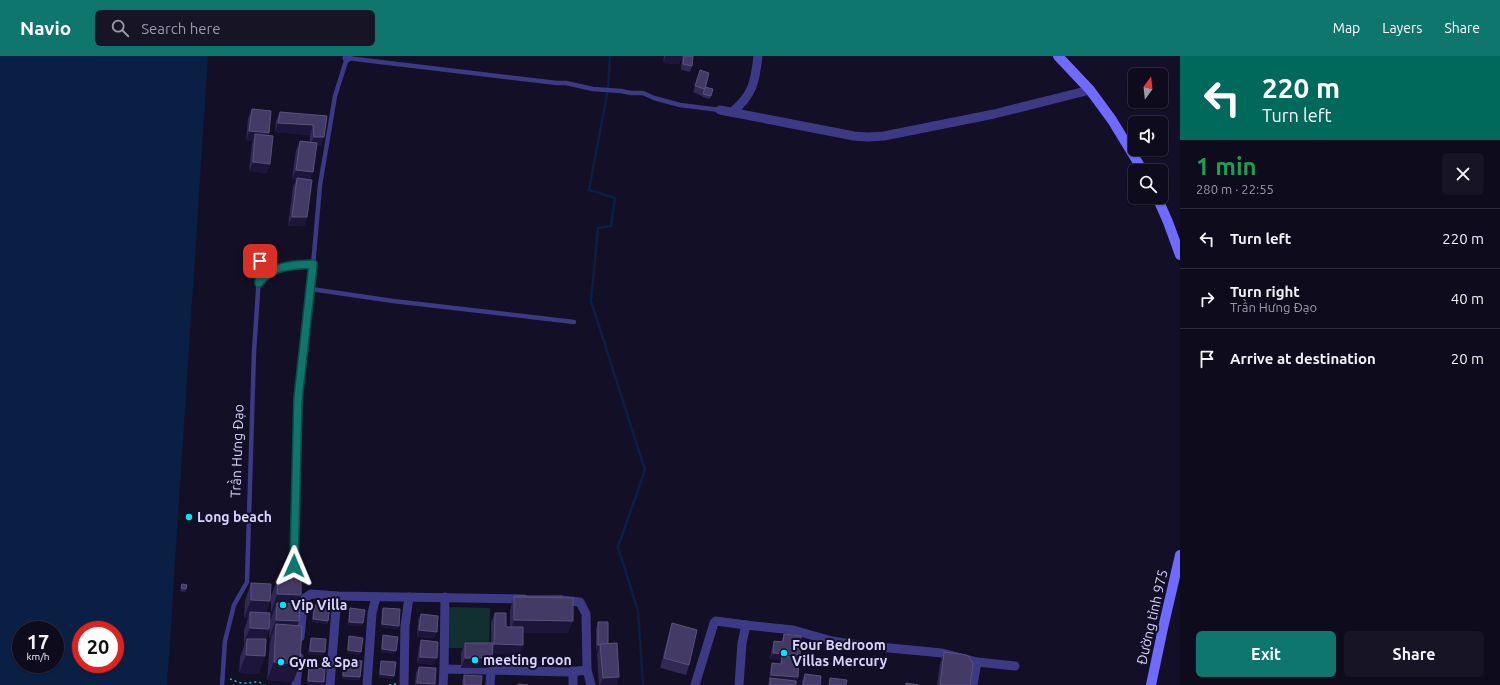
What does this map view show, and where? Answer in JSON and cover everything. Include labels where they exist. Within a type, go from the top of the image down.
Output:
[{"type":"main road","points":[[1058,56],[1090,90],[1112,120],[1139,164]]},
{"type":"main road","points":[[1160,204],[1180,255]]},
{"type":"main road","name":"Đường tỉnh 975","points":[[1151,685],[1162,628],[1180,555]]},
{"type":"street","points":[[732,112],[746,99],[750,93],[756,72],[758,56]]},
{"type":"street","points":[[720,110],[854,136],[876,137],[994,114],[1090,90]]},
{"type":"street","points":[[296,685],[303,606],[305,598],[311,594],[338,596],[535,600]]},
{"type":"street","points":[[330,685],[338,596]]},
{"type":"street","points":[[367,685],[372,613],[376,597]]},
{"type":"street","points":[[404,685],[405,626],[409,597]]},
{"type":"street","points":[[443,685],[445,598]]},
{"type":"street","points":[[550,600],[580,602],[586,614],[586,670],[591,685]]},
{"type":"street","points":[[695,685],[714,623],[716,621],[793,630],[858,645],[942,653],[977,662],[1015,666]]},
{"type":"street","points":[[739,685],[742,643],[746,624]]},
{"type":"street","points":[[973,685],[977,662]]},
{"type":"street","points":[[444,669],[491,671],[586,670]]},
{"type":"street","points":[[491,671],[490,685],[498,685]]},
{"type":"street","points":[[573,671],[573,685]]},
{"type":"lane","points":[[294,566],[298,399],[311,289],[320,185],[328,129],[335,96],[347,57],[558,83],[564,82],[593,88],[631,93],[643,93],[680,105],[720,110]]},
{"type":"lane","name":"Trần Hưng Đạo","points":[[222,685],[224,641],[234,605],[247,582],[254,352],[260,261]]},
{"type":"lane","points":[[259,283],[264,276],[285,266],[313,264]]},
{"type":"lane","points":[[311,289],[393,301],[574,322]]},
{"type":"path","points":[[222,677],[240,683],[250,684],[255,681],[264,685]]},
{"type":"path","points":[[389,685],[394,683],[400,685]]},
{"type":"green space","points":[[447,607],[490,608],[489,648],[446,648]]},
{"type":"water","points":[[0,56],[208,56],[167,685],[0,685]]},
{"type":"building","points":[[684,56],[693,56],[692,66],[683,64]]},
{"type":"building","points":[[700,70],[709,73],[705,89],[695,86]]},
{"type":"building","points":[[705,87],[713,89],[711,96],[703,94]]},
{"type":"building","points":[[252,109],[271,111],[269,133],[249,131]]},
{"type":"building","points":[[280,112],[327,116],[324,137],[314,137],[313,125],[278,123]]},
{"type":"building","points":[[255,134],[273,136],[270,164],[253,162]]},
{"type":"building","points":[[300,141],[317,143],[313,172],[296,170]]},
{"type":"building","points":[[297,178],[312,180],[307,217],[292,217]]},
{"type":"building","points":[[278,578],[301,579],[301,595],[277,594]]},
{"type":"building","points":[[251,583],[271,584],[270,601],[251,600]]},
{"type":"building","points":[[182,584],[187,585],[186,589],[181,588]]},
{"type":"building","points":[[562,596],[562,598],[514,597]]},
{"type":"building","points":[[514,597],[573,598],[573,621],[514,620]]},
{"type":"building","points":[[277,603],[300,604],[299,621],[276,620]]},
{"type":"building","points":[[315,605],[330,606],[328,621],[313,619]]},
{"type":"building","points":[[350,608],[365,610],[363,623],[349,622]]},
{"type":"building","points":[[383,608],[400,609],[399,626],[382,624]]},
{"type":"building","points":[[250,612],[270,613],[269,629],[250,628]]},
{"type":"building","points":[[495,613],[506,613],[506,627],[523,627],[523,645],[494,644]]},
{"type":"building","points":[[421,614],[438,616],[437,632],[419,630]]},
{"type":"building","points":[[598,622],[608,622],[608,644],[598,645]]},
{"type":"building","points":[[672,623],[697,630],[689,665],[664,658]]},
{"type":"building","points":[[276,624],[302,626],[300,664],[274,662]]},
{"type":"building","points":[[784,634],[801,636],[800,655],[773,653],[774,641],[783,642]]},
{"type":"building","points":[[383,635],[398,637],[396,651],[382,649]]},
{"type":"building","points":[[349,636],[363,638],[361,652],[348,650]]},
{"type":"building","points":[[311,638],[326,639],[325,652],[310,651]]},
{"type":"building","points":[[247,639],[266,639],[265,656],[246,655]]},
{"type":"building","points":[[421,640],[438,642],[437,658],[420,657]]},
{"type":"building","points":[[465,643],[493,643],[492,658],[465,658]]},
{"type":"building","points":[[617,643],[619,677],[603,678],[600,644]]},
{"type":"building","points":[[944,652],[967,655],[973,663],[970,685],[940,685]]},
{"type":"building","name":"Four Bedroom Villas Mercury","points":[[782,656],[799,658],[798,677],[771,675],[772,663],[781,664]]},
{"type":"building","points":[[344,659],[362,661],[360,677],[343,676]]},
{"type":"building","points":[[381,661],[396,662],[394,676],[380,674]]},
{"type":"building","points":[[309,667],[325,669],[324,682],[308,681]]},
{"type":"building","points":[[419,667],[436,668],[435,684],[417,683]]},
{"type":"building","points":[[805,674],[821,676],[820,685],[803,685]]},
{"type":"building","points":[[464,675],[482,676],[481,685],[464,685]]},
{"type":"building","points":[[770,678],[796,681],[796,685],[770,685]]},
{"type":"building","points":[[830,678],[847,680],[846,685],[829,685]]},
{"type":"building","points":[[906,683],[919,685],[906,685]]},
{"type":"waterway","points":[[610,56],[608,89],[589,190],[615,198],[611,226],[598,228],[591,301],[645,470],[618,547],[638,611],[643,685]]},
{"type":"place","name":"Long beach","points":[[189,517]]},
{"type":"place","name":"Vip Villa","points":[[283,605]]},
{"type":"place","name":"Four Bedroom Villas Mercury","points":[[784,653]]},
{"type":"place","name":"meeting roon","points":[[475,660]]},
{"type":"place","name":"Gym & Spa","points":[[281,662]]},
{"type":"route","points":[[260,261],[259,283],[264,276],[285,266],[313,264],[298,399],[294,566]]}]
